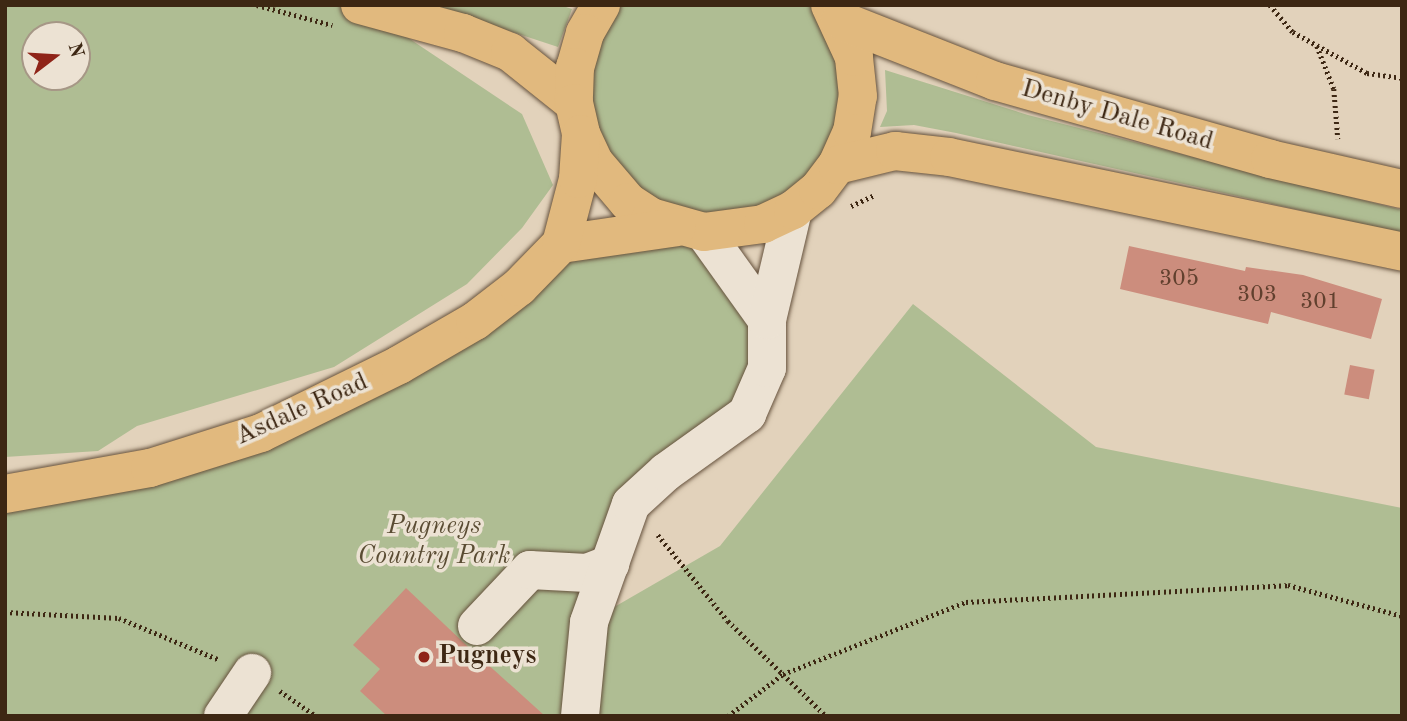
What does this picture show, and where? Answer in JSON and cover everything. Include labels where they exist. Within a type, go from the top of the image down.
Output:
[{"type":"main road","name":"Asdale Road","points":[[5,494],[150,468],[261,433],[376,377],[475,321],[519,287],[561,244],[578,179],[577,118],[582,44],[601,5]]},
{"type":"main road","points":[[561,244],[691,229],[763,225],[793,210],[837,165],[852,132],[858,96],[855,57],[835,13]]},
{"type":"main road","name":"Denby Dale Road","points":[[835,13],[995,81],[1332,173],[1402,189]]},
{"type":"main road","points":[[353,17],[463,33],[509,52],[577,118],[594,162],[628,202],[691,229]]},
{"type":"main road","points":[[837,165],[895,150],[949,157],[1402,252]]},
{"type":"lane","points":[[580,716],[589,622],[631,503],[666,472],[747,414],[767,369],[767,320],[793,210]]},
{"type":"lane","points":[[691,229],[767,320]]},
{"type":"lane","points":[[477,626],[530,570],[587,573],[610,564]]},
{"type":"lane","points":[[223,716],[252,673]]},
{"type":"path","points":[[257,5],[353,17]]},
{"type":"path","points":[[1270,5],[1293,32],[1367,74],[1402,78]]},
{"type":"path","points":[[1317,45],[1334,89],[1338,139],[1332,173]]},
{"type":"path","points":[[846,209],[883,190]]},
{"type":"path","points":[[631,503],[728,621],[826,716]]},
{"type":"path","points":[[727,716],[783,674],[966,602],[1289,585],[1402,616]]},
{"type":"path","points":[[5,612],[119,618],[252,673],[316,716]]},
{"type":"green space","points":[[5,5],[359,5],[522,114],[553,185],[522,228],[467,284],[334,367],[137,426],[98,451],[5,457]]},
{"type":"green space","points":[[430,5],[560,5],[572,9],[558,47]]},
{"type":"green space","name":"Pugneys Country Park","points":[[601,5],[830,5],[854,57],[837,165],[732,232],[767,368],[666,472],[590,621],[720,546],[913,304],[1096,447],[1402,508],[1402,716],[5,716],[5,494],[330,401],[561,244],[675,227],[581,134]]},
{"type":"green space","points":[[885,70],[1028,115],[1402,210],[1402,233],[956,133],[914,125],[880,127],[887,111]]},
{"type":"building","points":[[1129,246],[1245,271],[1246,267],[1303,275],[1382,299],[1371,339],[1271,312],[1268,324],[1120,289]]},
{"type":"building","points":[[1350,365],[1375,370],[1369,399],[1344,394]]},
{"type":"building","name":"Pugneys","points":[[406,588],[545,716],[387,716],[360,691],[380,669],[353,645]]},
{"type":"place","name":"Pugneys","points":[[424,657]]}]
